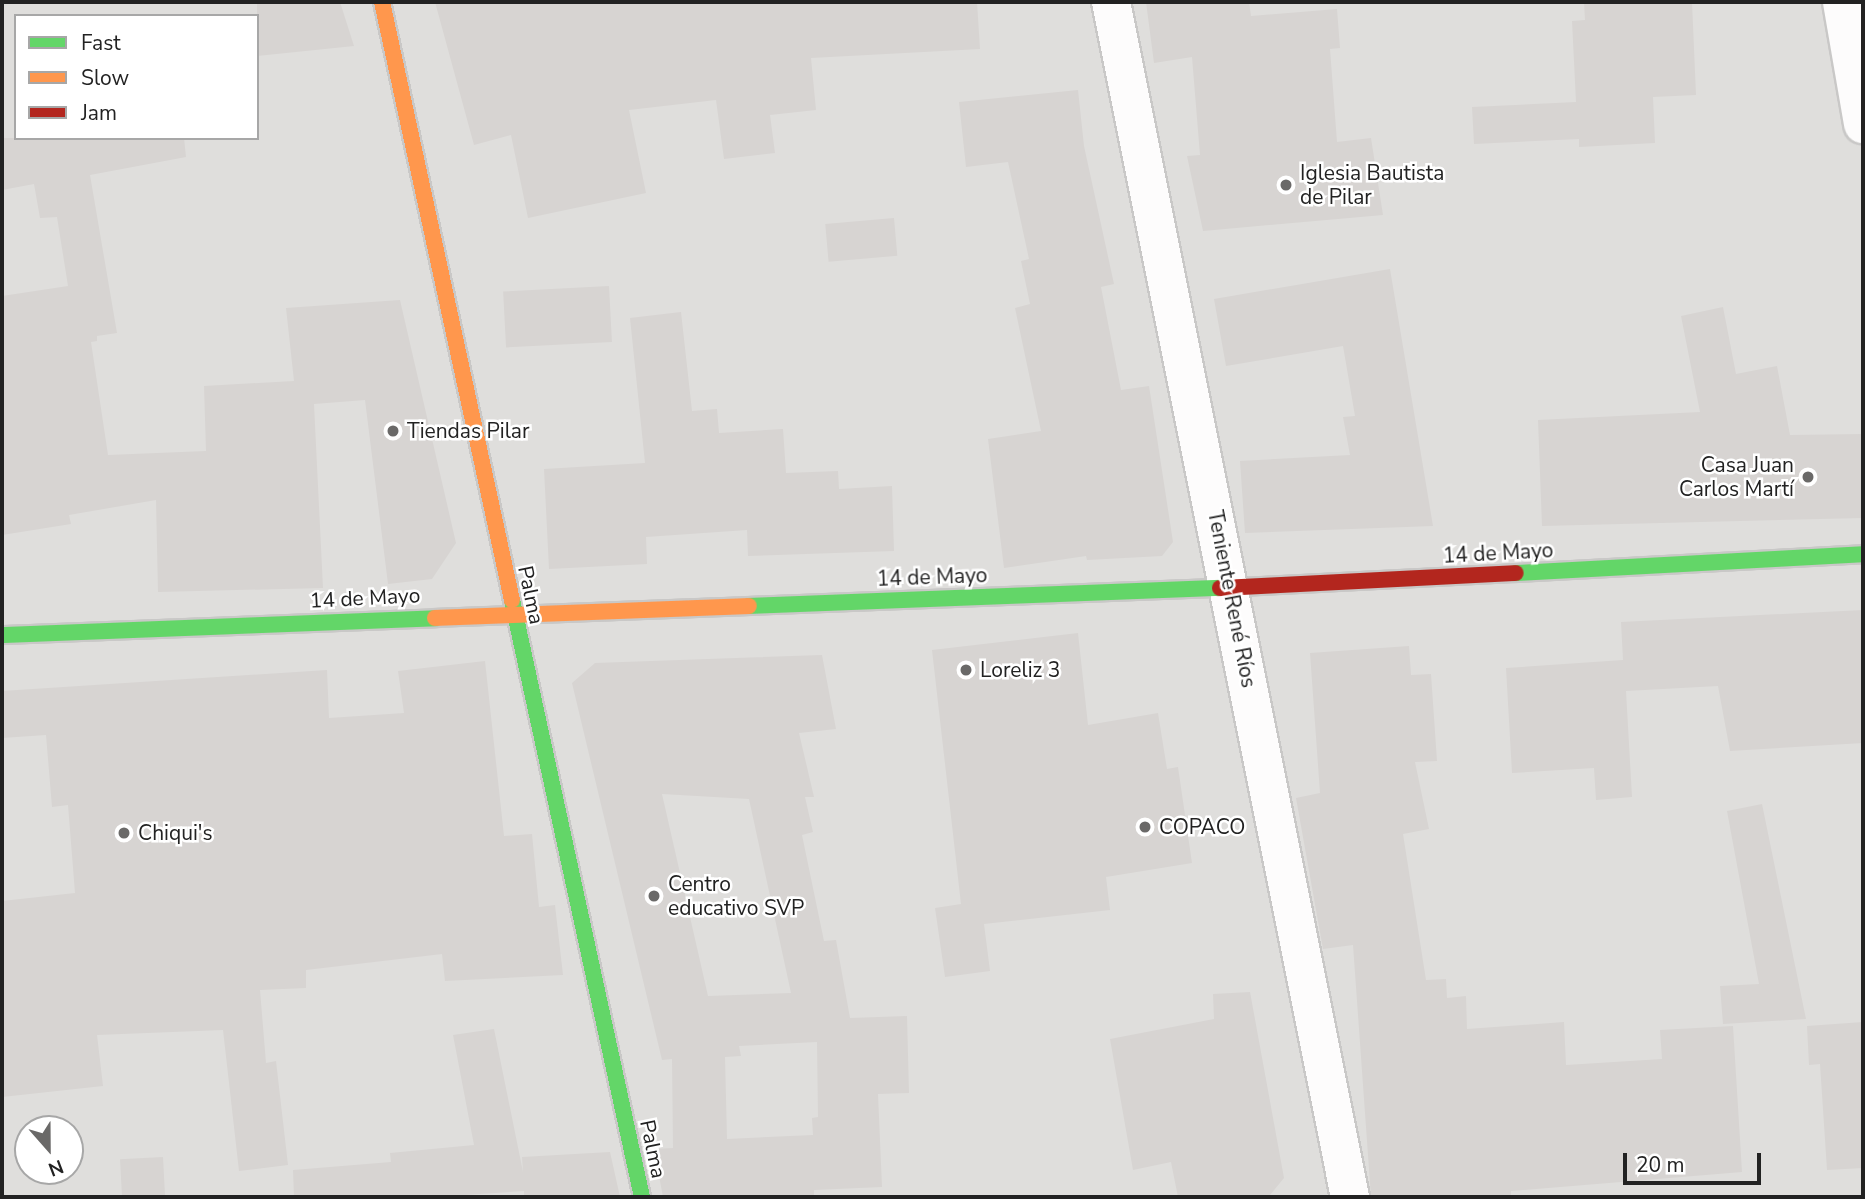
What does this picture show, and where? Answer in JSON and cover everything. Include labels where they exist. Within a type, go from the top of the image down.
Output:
[{"type":"main road","name":"Palma","points":[[382,2],[642,1197]]},
{"type":"main road","name":"14 de Mayo","points":[[2,635],[513,613],[1230,588],[1863,554]]},
{"type":"street","name":"Teniente René Ríos","points":[[1111,2],[1350,1197]]},
{"type":"street","points":[[1842,2],[1863,124]]},
{"type":"shaded area","points":[[2,2],[1863,2],[1863,1197],[2,1197]]},
{"type":"building","points":[[257,2],[340,2],[354,46],[259,56]]},
{"type":"building","points":[[435,2],[977,2],[980,49],[811,58],[816,110],[770,115],[775,153],[724,159],[716,100],[629,110],[646,193],[528,218],[511,135],[474,145]]},
{"type":"building","points":[[1146,2],[1249,2],[1251,16],[1337,9],[1340,48],[1330,49],[1337,142],[1371,138],[1383,215],[1203,231],[1187,156],[1200,155],[1192,57],[1154,63]]},
{"type":"building","points":[[1584,2],[1692,2],[1696,95],[1653,97],[1655,143],[1579,147],[1579,139],[1474,144],[1472,107],[1576,102],[1572,21],[1585,20]]},
{"type":"building","points":[[1078,90],[1084,146],[1114,284],[1101,287],[1121,390],[1149,386],[1173,542],[1162,556],[1087,560],[1086,556],[1004,568],[988,439],[1041,431],[1015,308],[1030,304],[1021,261],[1029,259],[1008,162],[966,167],[959,102]]},
{"type":"building","points":[[2,138],[184,140],[186,157],[90,175],[117,333],[97,336],[97,341],[91,342],[108,455],[206,451],[204,386],[294,381],[286,308],[400,300],[456,543],[432,579],[388,584],[365,400],[314,404],[323,588],[158,592],[156,500],[69,515],[71,524],[2,535],[2,296],[68,286],[57,217],[40,218],[34,184],[2,190]]},
{"type":"building","points":[[894,218],[897,256],[829,262],[825,224]]},
{"type":"building","points":[[1390,269],[1433,526],[1245,533],[1240,461],[1350,455],[1343,417],[1355,416],[1343,346],[1226,366],[1214,299]]},
{"type":"building","points":[[609,286],[612,342],[506,347],[503,292]]},
{"type":"building","points":[[1723,307],[1736,374],[1777,366],[1790,435],[1863,434],[1863,518],[1542,526],[1538,420],[1700,412],[1681,316]]},
{"type":"building","points":[[681,312],[692,411],[717,409],[719,433],[783,429],[786,473],[838,471],[839,489],[892,486],[894,551],[748,556],[747,530],[646,537],[647,564],[549,569],[544,469],[645,463],[630,318]]},
{"type":"building","points":[[1863,610],[1863,743],[1730,751],[1718,686],[1626,691],[1632,797],[1596,800],[1594,768],[1512,773],[1506,668],[1623,660],[1621,622]]},
{"type":"building","points":[[1078,633],[1088,725],[1158,713],[1167,769],[1178,767],[1192,863],[1106,877],[1110,910],[984,924],[990,971],[945,977],[935,908],[961,904],[932,650]]},
{"type":"building","points":[[1409,646],[1411,675],[1431,674],[1437,761],[1415,762],[1429,829],[1403,834],[1426,980],[1446,979],[1447,998],[1466,996],[1467,1029],[1564,1022],[1566,1065],[1662,1059],[1660,1030],[1733,1026],[1742,1172],[1511,1191],[1511,1197],[1371,1197],[1353,945],[1323,949],[1296,798],[1320,793],[1310,653]]},
{"type":"building","points":[[822,655],[836,729],[799,733],[814,797],[805,797],[813,832],[802,835],[824,941],[836,940],[850,1018],[907,1016],[909,1093],[878,1094],[882,1187],[814,1190],[814,1197],[663,1197],[654,1149],[673,1148],[672,1059],[662,1060],[572,683],[595,663]],"holes":[[[662,794],[749,799],[791,993],[708,996]],[[817,1042],[818,1117],[812,1118],[813,1135],[727,1139],[725,1057],[741,1056],[739,1046]]]},
{"type":"building","points":[[485,661],[504,836],[532,834],[539,907],[555,905],[563,975],[445,981],[442,954],[306,970],[306,988],[260,990],[266,1063],[276,1061],[288,1165],[239,1171],[223,1030],[97,1035],[103,1086],[2,1097],[2,901],[75,893],[68,805],[52,807],[46,735],[2,738],[2,691],[327,670],[329,718],[404,713],[398,671]]},
{"type":"building","points":[[1762,804],[1806,1019],[1723,1024],[1720,986],[1759,984],[1727,811]]},
{"type":"building","points":[[1250,992],[1284,1178],[1270,1195],[1178,1197],[1171,1162],[1133,1170],[1110,1039],[1214,1019],[1213,994]]},
{"type":"building","points":[[1863,1022],[1863,1168],[1827,1170],[1820,1064],[1809,1065],[1807,1026]]},
{"type":"building","points":[[494,1029],[523,1172],[522,1157],[610,1152],[620,1197],[524,1197],[524,1191],[436,1197],[294,1197],[293,1170],[391,1162],[390,1153],[474,1145],[453,1035]]},
{"type":"building","points":[[163,1157],[165,1197],[122,1197],[120,1159]]},
{"type":"traffic: fast","points":[[1516,573],[1863,554]]},
{"type":"traffic: fast","points":[[749,606],[1220,588]]},
{"type":"traffic: fast","points":[[512,600],[642,1197]]},
{"type":"traffic: fast","points":[[2,635],[435,618]]},
{"type":"traffic: slow","points":[[382,2],[512,600]]},
{"type":"traffic: slow","points":[[435,618],[749,606]]},
{"type":"traffic: jam","points":[[1220,588],[1516,573]]},
{"type":"place","name":"Iglesia Bautista de Pilar","points":[[1286,185]]},
{"type":"place","name":"Tiendas Pilar","points":[[393,431]]},
{"type":"place","name":"Casa Juan Carlos Martí","points":[[1808,477]]},
{"type":"place","name":"Loreliz 3","points":[[966,670]]},
{"type":"place","name":"COPACO","points":[[1145,827]]},
{"type":"place","name":"Chiqui's","points":[[124,833]]},
{"type":"place","name":"Centro educativo SVP","points":[[654,896]]}]
